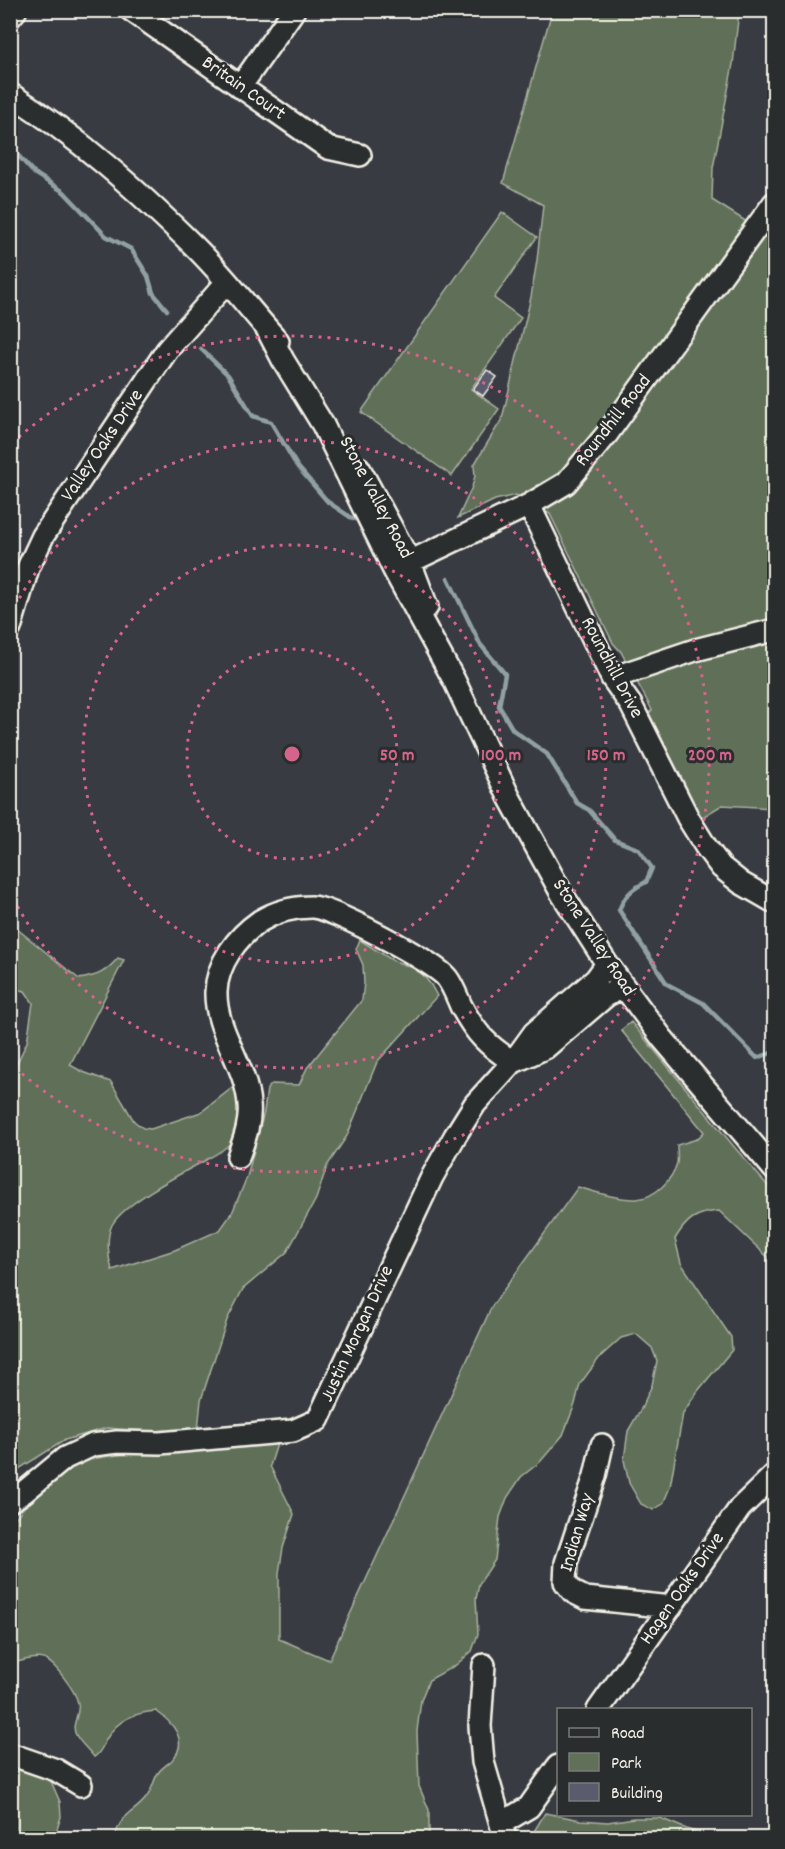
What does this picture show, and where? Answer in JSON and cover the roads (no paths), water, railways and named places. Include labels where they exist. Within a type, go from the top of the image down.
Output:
[{"type":"street","points":[[10,17],[16,10]]},
{"type":"street","name":"Britain Court","points":[[131,10],[328,148],[360,155]]},
{"type":"street","points":[[240,87],[294,10]]},
{"type":"street","name":"Stone Valley Road","points":[[10,94],[38,111],[99,158],[194,246],[293,358],[335,422],[514,806],[562,894],[607,964],[662,1038],[774,1169]]},
{"type":"street","name":"Roundhill Road","points":[[402,566],[529,504],[566,483],[593,452],[774,203]]},
{"type":"street","name":"Valley Oaks Drive","points":[[10,628],[15,593],[43,536],[167,350],[227,282]]},
{"type":"street","name":"Roundhill Drive","points":[[529,504],[612,678],[631,705],[688,818],[721,867],[741,883],[774,902]]},
{"type":"street","points":[[612,678],[695,650],[774,630]]},
{"type":"street","points":[[238,1157],[248,1129],[249,1104],[244,1081],[218,1017],[216,991],[220,972],[230,950],[250,928],[269,916],[292,909],[314,907],[351,920],[430,963],[447,978],[476,1030],[491,1048],[513,1062],[544,1048],[607,995],[624,987]]},
{"type":"street","name":"Justin Morgan Drive","points":[[10,1501],[65,1458],[93,1445],[117,1442],[160,1443],[294,1431],[318,1420],[432,1178],[475,1104],[513,1062],[534,1033],[596,979],[607,964]]},
{"type":"street","name":"Indian Way","points":[[602,1445],[595,1476],[566,1563],[565,1582],[573,1592],[585,1598],[671,1607]]},
{"type":"street","name":"Hagen Oaks Drive","points":[[599,1708],[740,1509],[774,1475]]},
{"type":"street","points":[[484,1665],[480,1726],[483,1762],[504,1831],[530,1807],[557,1767]]},
{"type":"street","points":[[10,1754],[56,1770],[81,1785]]},
{"type":"waterway","points":[[10,149],[34,173],[64,192],[106,236],[131,249],[148,276],[153,293],[167,310]]},
{"type":"waterway","points":[[201,349],[228,375],[253,416],[271,422],[297,466],[328,502],[353,519]]},
{"type":"waterway","points":[[448,578],[480,644],[505,674],[499,706],[513,730],[547,754],[577,803],[589,810],[615,840],[638,849],[652,868],[646,882],[630,893],[619,910],[667,984],[703,1003],[757,1058],[774,1052]]}]
